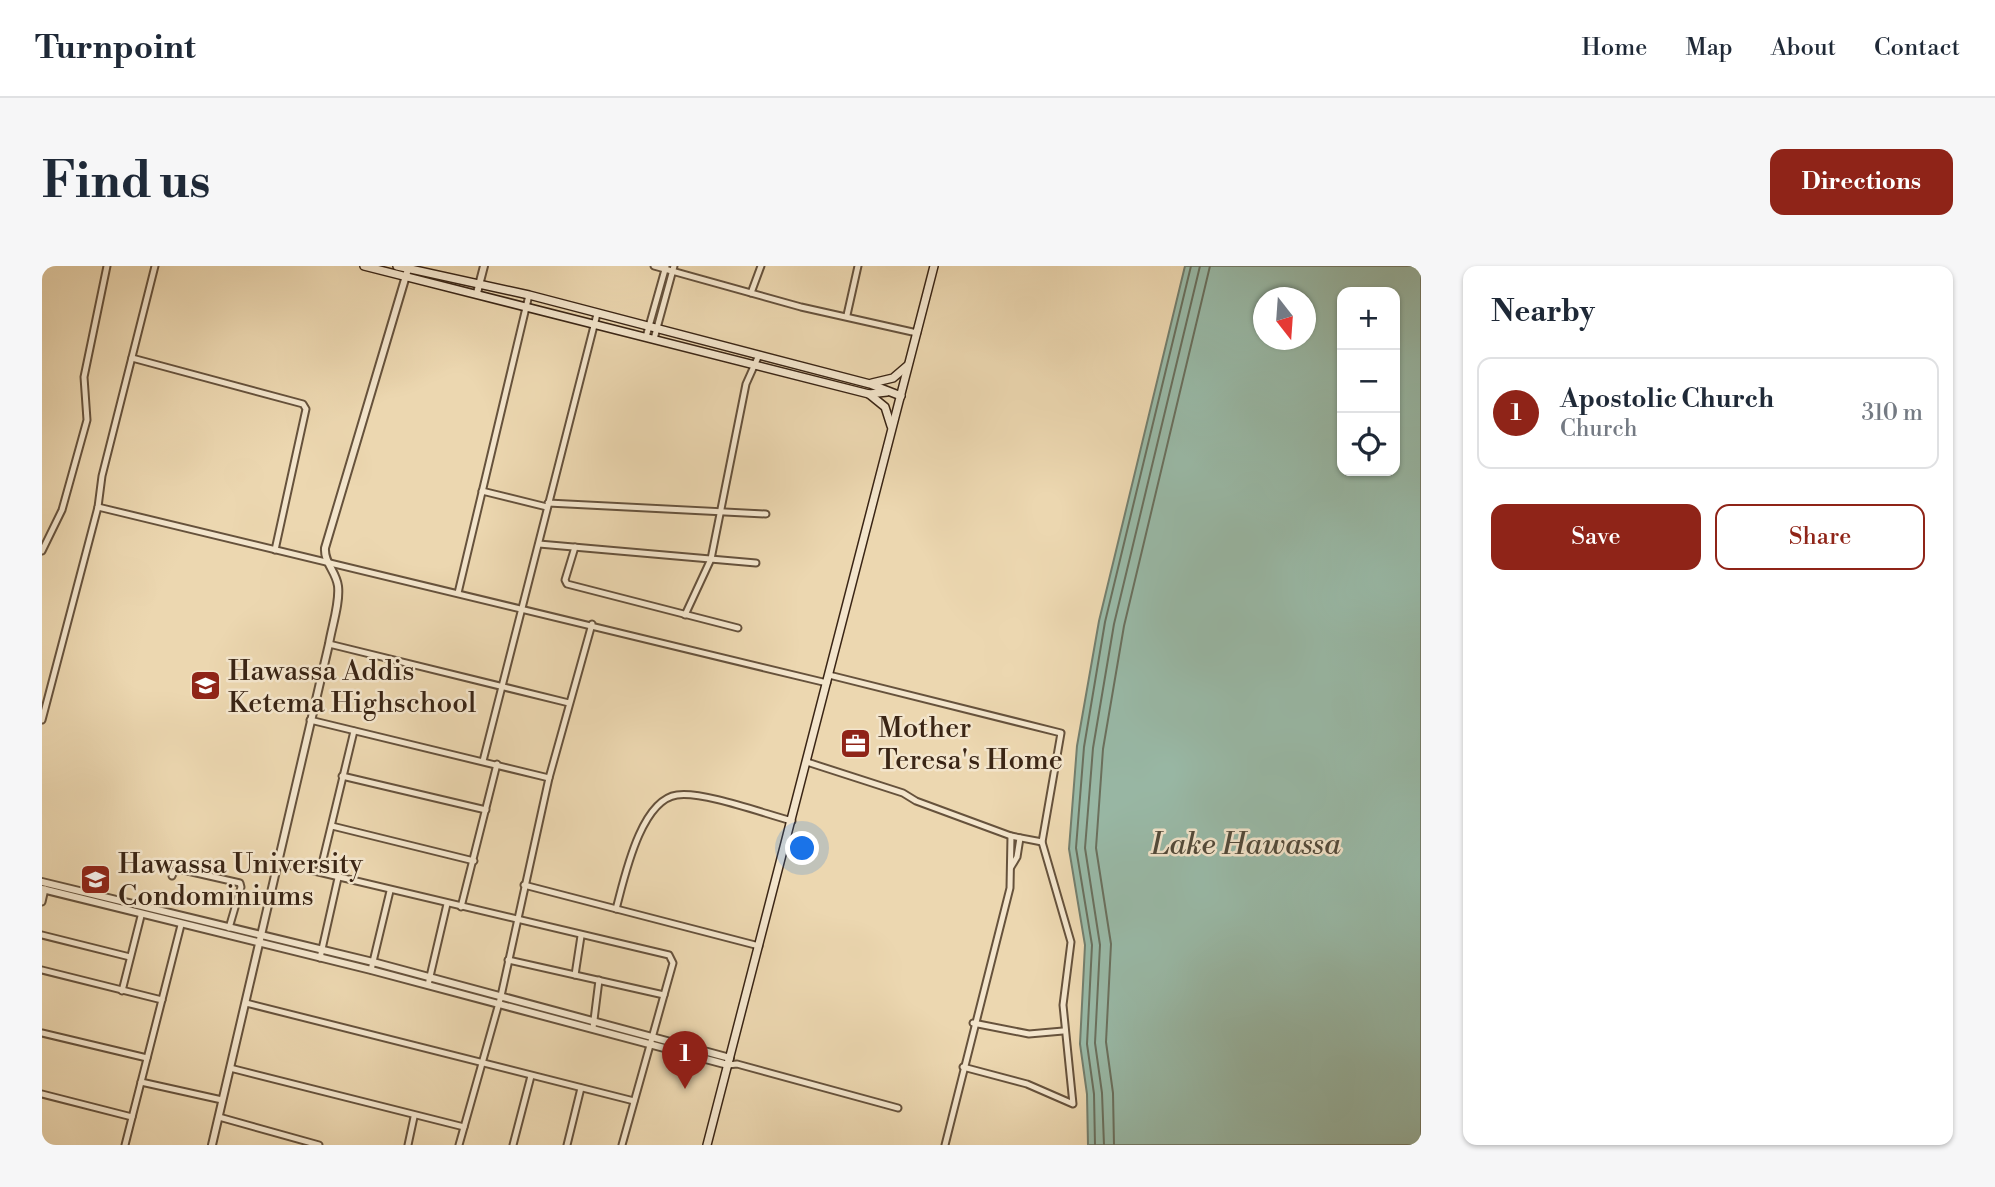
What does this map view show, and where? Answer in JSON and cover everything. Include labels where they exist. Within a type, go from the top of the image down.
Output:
[{"type":"main road","points":[[364,266],[412,270],[477,293],[650,338],[869,394],[887,392]]},
{"type":"main road","points":[[397,266],[530,295],[870,384],[901,396]]},
{"type":"main road","points":[[707,1145],[934,266]]},
{"type":"main road","points":[[870,384],[893,379],[908,366]]},
{"type":"main road","points":[[845,387],[847,378]]},
{"type":"main road","points":[[869,394],[885,407],[892,429]]},
{"type":"street","points":[[42,551],[62,510],[87,420],[83,377],[107,266]]},
{"type":"street","points":[[42,720],[98,507],[102,477],[155,266]]},
{"type":"street","points":[[477,293],[484,266]]},
{"type":"street","points":[[654,266],[674,269],[800,307],[917,333]]},
{"type":"street","points":[[751,293],[761,266]]},
{"type":"street","points":[[847,316],[858,266]]},
{"type":"street","points":[[653,329],[665,268]]},
{"type":"street","points":[[650,338],[674,269]]},
{"type":"street","points":[[212,1145],[262,939],[276,862],[309,720],[329,644],[338,591],[335,573],[325,560],[325,548],[412,270]]},
{"type":"street","points":[[458,593],[530,295]]},
{"type":"street","points":[[484,761],[500,687],[523,607],[597,314]]},
{"type":"street","points":[[685,615],[711,559],[746,384],[759,355]]},
{"type":"street","points":[[132,358],[303,404],[306,409],[275,550]]},
{"type":"street","points":[[482,491],[547,505],[766,514]]},
{"type":"street","points":[[98,507],[1060,733],[1042,842],[1071,942],[1063,1005],[1063,1031],[1073,1104],[1027,1084],[963,1067]]},
{"type":"street","points":[[539,544],[756,563]]},
{"type":"street","points":[[575,547],[565,580],[567,584],[738,628]]},
{"type":"street","points":[[459,1145],[500,996],[549,778],[592,624]]},
{"type":"street","points":[[329,644],[569,703]]},
{"type":"street","points":[[309,720],[549,778]]},
{"type":"street","points":[[320,872],[354,731]]},
{"type":"street","points":[[807,762],[903,793],[916,801],[1010,836],[1042,842]]},
{"type":"street","points":[[461,907],[497,764]]},
{"type":"street","points":[[342,776],[486,810]]},
{"type":"street","points":[[616,909],[638,836],[647,820],[668,799],[677,795],[703,797],[792,821]]},
{"type":"street","points":[[332,826],[474,861]]},
{"type":"street","points":[[945,1145],[973,1023],[1006,906],[1011,867],[1010,836]]},
{"type":"street","points":[[1011,867],[1017,856],[1020,838]]},
{"type":"street","points":[[276,862],[669,955],[673,962],[622,1145]]},
{"type":"street","points":[[172,876],[174,872],[183,870],[240,883],[229,928]]},
{"type":"street","points":[[321,954],[338,878]]},
{"type":"street","points":[[524,886],[759,946]]},
{"type":"street","points":[[43,887],[141,916],[262,939]]},
{"type":"street","points":[[43,887],[229,928],[371,970],[500,996],[652,1041],[898,1108]]},
{"type":"street","points":[[42,902],[43,887]]},
{"type":"street","points":[[371,970],[390,891]]},
{"type":"street","points":[[429,981],[447,904]]},
{"type":"street","points":[[122,991],[141,916]]},
{"type":"street","points":[[134,1145],[125,1144],[181,925]]},
{"type":"street","points":[[42,935],[130,957]]},
{"type":"street","points":[[576,975],[582,936]]},
{"type":"street","points":[[321,954],[373,962],[498,1004],[594,1024]]},
{"type":"street","points":[[508,960],[664,995]]},
{"type":"street","points":[[42,970],[162,1000]]},
{"type":"street","points":[[594,1024],[599,980]]},
{"type":"street","points":[[246,1003],[634,1101]]},
{"type":"street","points":[[973,1023],[1029,1034],[1063,1031]]},
{"type":"street","points":[[42,1033],[147,1058]]},
{"type":"street","points":[[230,1068],[464,1128]]},
{"type":"street","points":[[513,1145],[531,1076]]},
{"type":"street","points":[[141,1082],[222,1100]]},
{"type":"street","points":[[567,1145],[581,1088]]},
{"type":"street","points":[[42,1094],[132,1117]]},
{"type":"street","points":[[219,1117],[319,1145]]},
{"type":"street","points":[[408,1145],[414,1117]]},
{"type":"water","name":"Lake Hawassa","points":[[1185,266],[1421,266],[1421,1145],[1088,1145],[1087,1094],[1080,1044],[1085,945],[1069,849],[1077,746],[1099,621]]},
{"type":"place","name":"Hawassa Addis Ketema Highschool","points":[[205,686]]},
{"type":"place","name":"Mother Teresa's Home","points":[[855,743]]},
{"type":"place","name":"Hawassa University Condominiums","points":[[95,879]]},
{"type":"place","name":"Apostolic Church","points":[[685,1089]]}]
